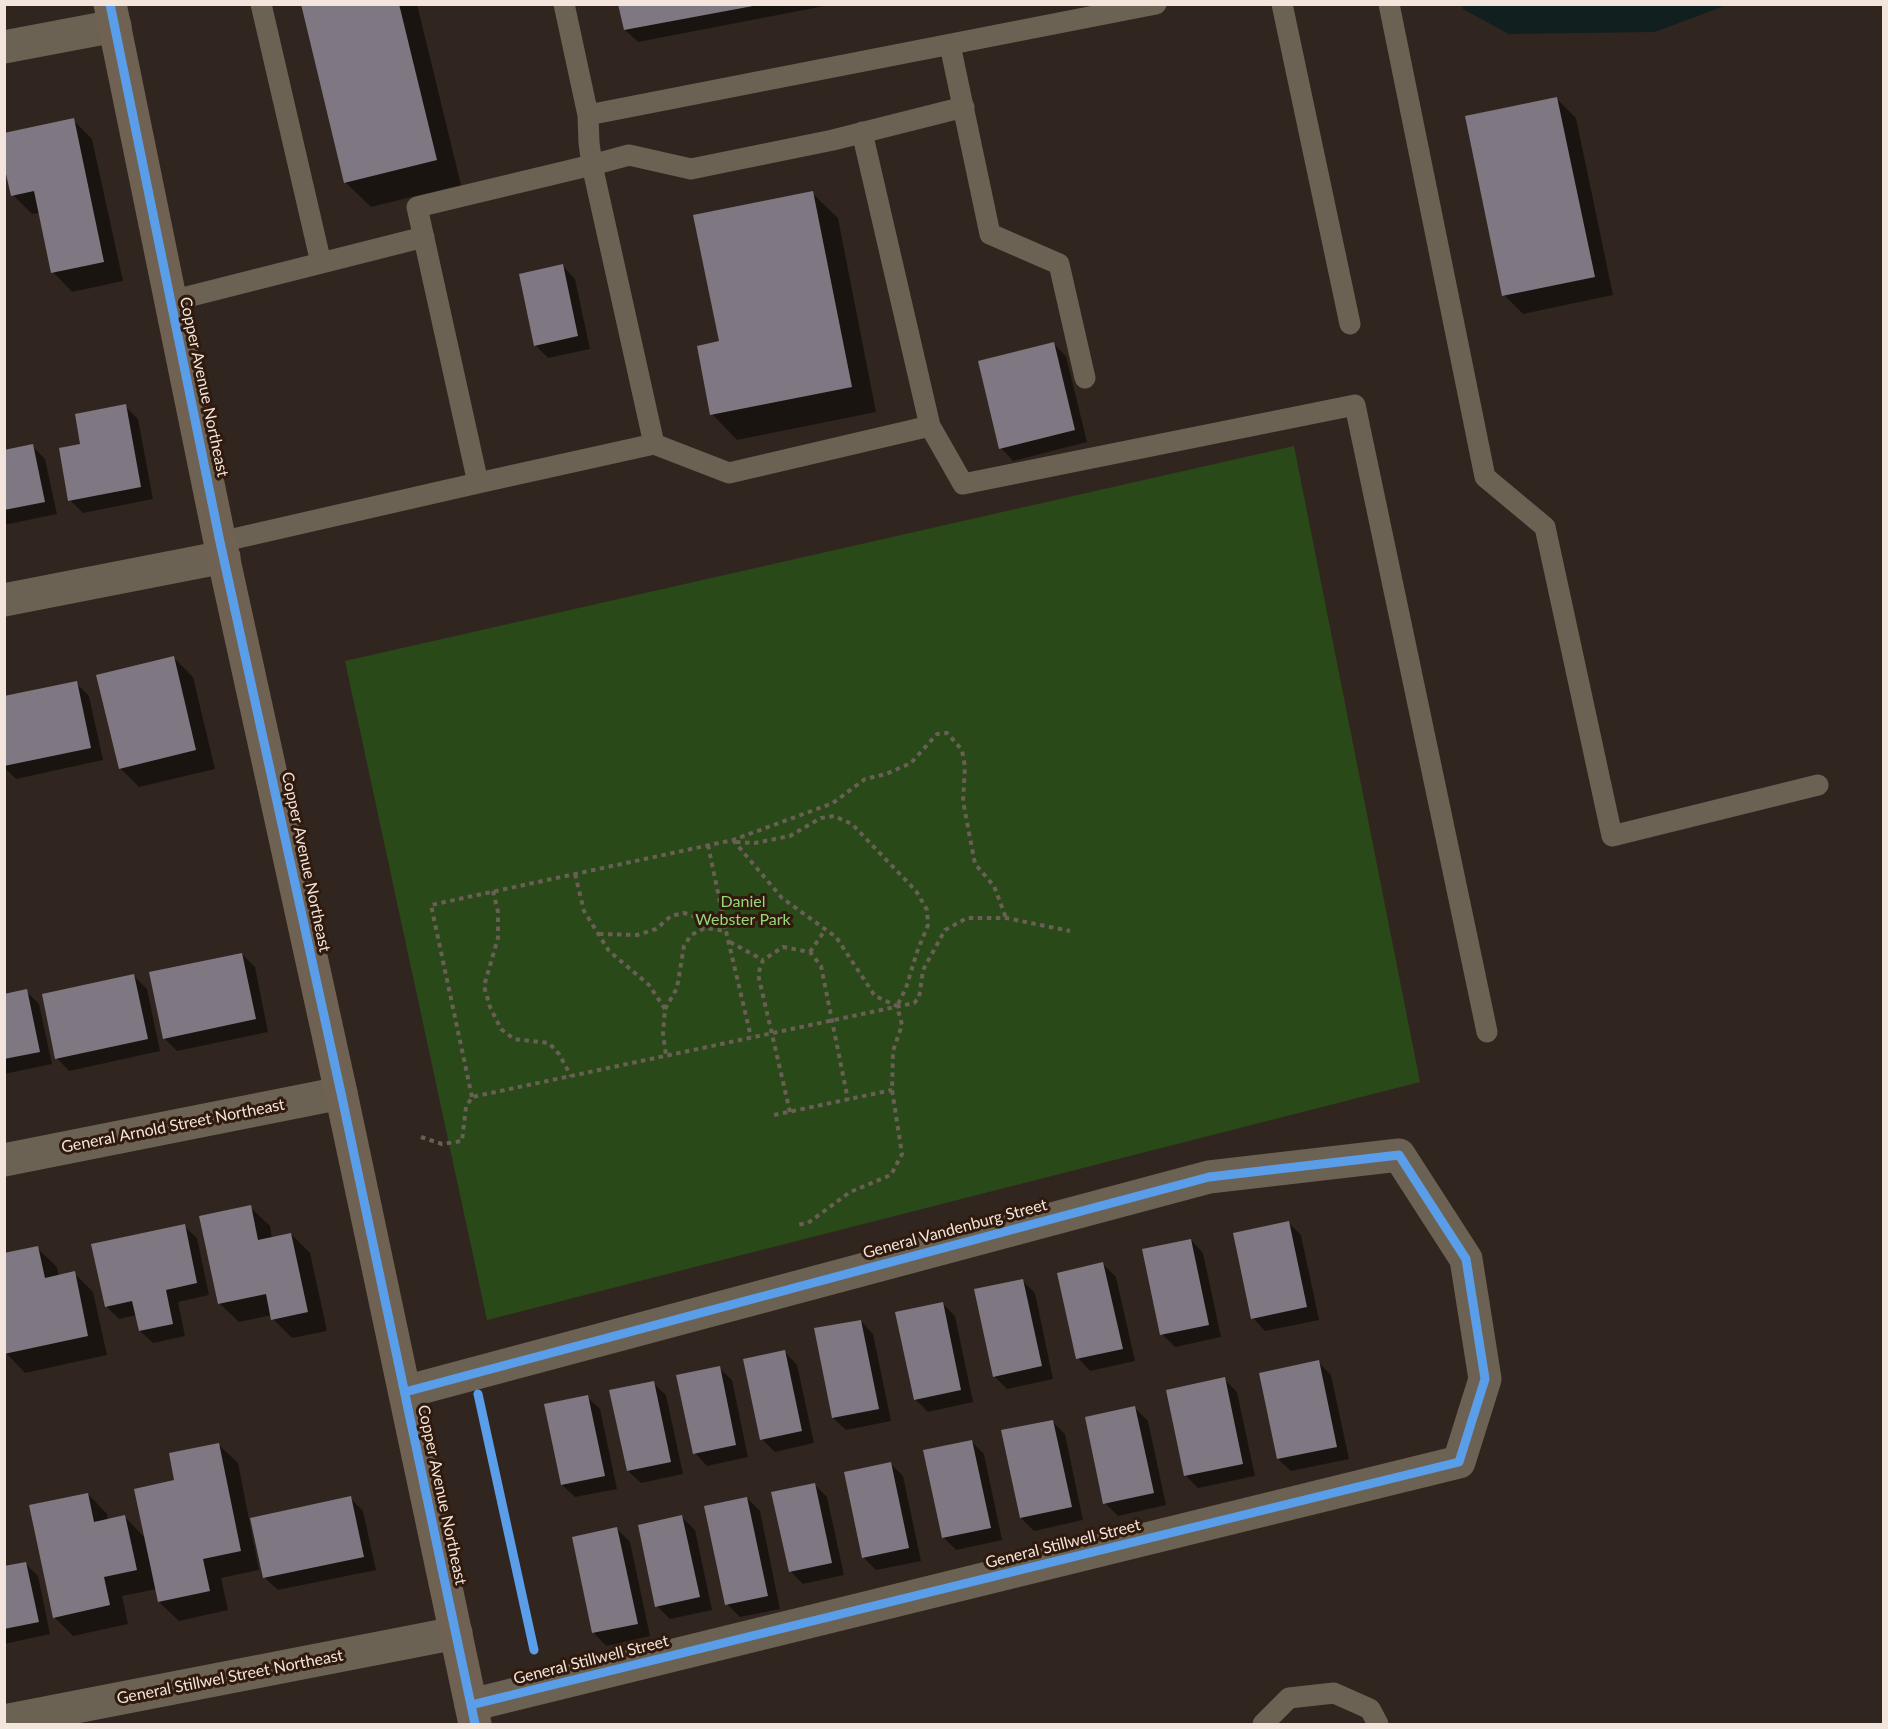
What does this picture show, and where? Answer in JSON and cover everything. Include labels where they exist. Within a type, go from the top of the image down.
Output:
[{"type":"street","points":[[4,47],[113,15]]},
{"type":"street","name":"Copper Avenue Northeast","points":[[113,15],[222,550],[341,1093],[473,1715]]},
{"type":"street","points":[[4,600],[222,550]]},
{"type":"street","name":"General Arnold Street Northeast","points":[[4,1160],[341,1093]]},
{"type":"street","name":"General Vandenburg Street","points":[[405,1392],[1209,1177],[1399,1155],[1466,1259]]},
{"type":"street","name":"General Stillwell Street","points":[[473,1715],[1459,1462],[1485,1379],[1466,1259]]},
{"type":"street","name":"General Stillwel Street Northeast","points":[[4,1721],[456,1633]]},
{"type":"lane","points":[[261,4],[321,262]]},
{"type":"lane","points":[[564,4],[588,115],[592,165],[654,444]]},
{"type":"lane","points":[[588,115],[950,45],[1060,14],[1156,4]]},
{"type":"lane","points":[[1282,4],[1350,324]]},
{"type":"lane","points":[[1389,4],[1485,477],[1545,526],[1612,836],[1818,785]]},
{"type":"lane","points":[[950,45],[990,234],[1059,264],[1085,378]]},
{"type":"lane","points":[[478,483],[417,207],[629,155],[692,169],[964,107]]},
{"type":"lane","points":[[862,132],[930,426],[963,484],[1355,405],[1487,1032]]},
{"type":"lane","points":[[171,301],[424,237]]},
{"type":"lane","points":[[222,550],[478,483],[654,444],[729,473],[930,426]]},
{"type":"lane","points":[[1263,1725],[1289,1698],[1334,1693],[1370,1709],[1378,1725]]},
{"type":"path","points":[[421,1137],[442,1144],[462,1142],[466,1107],[472,1097],[431,905],[734,841],[833,803],[865,779],[886,774],[911,763],[937,734],[947,733],[962,750],[963,801],[975,864],[994,886],[1006,918]]},
{"type":"path","points":[[734,841],[755,843],[790,836],[821,818],[834,816],[852,824],[916,891],[927,910],[928,925],[906,988],[897,1006],[902,1025],[893,1051],[892,1090],[902,1154],[891,1175],[850,1192],[808,1222],[797,1225]]},
{"type":"path","points":[[734,841],[783,898],[836,937],[875,996],[897,1006]]},
{"type":"path","points":[[708,845],[751,1037]]},
{"type":"path","points":[[575,874],[584,911],[609,951],[650,985],[666,1009]]},
{"type":"path","points":[[493,891],[498,912],[498,938],[484,986],[490,1007],[501,1029],[514,1040],[549,1043],[559,1054],[571,1076]]},
{"type":"path","points":[[598,934],[638,935],[656,929],[671,916],[684,913],[700,918],[705,928]]},
{"type":"path","points":[[472,1097],[914,1003],[919,998],[922,970],[945,930],[967,918],[1006,918],[1070,932]]},
{"type":"path","points":[[666,1055],[663,1034],[666,1009],[677,988],[684,946],[691,935],[705,928],[726,931]]},
{"type":"path","points":[[810,952],[825,930]]},
{"type":"path","points":[[729,941],[763,960]]},
{"type":"path","points":[[790,1112],[758,974],[763,960],[783,948],[810,952],[821,966],[848,1100]]},
{"type":"path","points":[[774,1115],[892,1090]]},
{"type":"green space","name":"Daniel Webster Park","points":[[1294,446],[1420,1082],[487,1320],[345,661]]},
{"type":"shaded area","points":[[1462,5],[1727,5],[1655,32],[1509,34],[1463,9]]},
{"type":"building","points":[[301,4],[399,4],[437,160],[344,183]]},
{"type":"building","points":[[618,4],[753,4],[753,6],[624,30]]},
{"type":"building","points":[[1557,97],[1595,277],[1502,296],[1465,116]]},
{"type":"building","points":[[74,118],[104,262],[51,273],[34,191],[11,196],[4,165],[4,133]]},
{"type":"building","points":[[813,191],[852,387],[710,415],[697,346],[719,341],[693,215]]},
{"type":"building","points":[[563,264],[578,336],[534,346],[519,274]]},
{"type":"building","points":[[1054,342],[1075,430],[999,449],[978,361]]},
{"type":"building","points":[[126,404],[141,487],[68,501],[59,448],[80,444],[75,414]]},
{"type":"building","points":[[33,444],[45,502],[4,510],[4,450]]},
{"type":"building","points":[[174,656],[196,750],[119,769],[96,675]]},
{"type":"building","points":[[77,681],[91,748],[4,766],[4,696]]},
{"type":"building","points":[[242,953],[256,1019],[163,1039],[149,972]]},
{"type":"building","points":[[134,974],[148,1039],[55,1059],[42,994]]},
{"type":"building","points":[[27,989],[40,1052],[4,1059],[4,994]]},
{"type":"building","points":[[251,1205],[258,1240],[291,1233],[308,1312],[271,1320],[266,1294],[218,1304],[199,1216]]},
{"type":"building","points":[[1289,1221],[1307,1307],[1251,1319],[1233,1233]]},
{"type":"building","points":[[185,1224],[197,1283],[166,1290],[173,1324],[139,1331],[132,1301],[105,1307],[91,1244]]},
{"type":"building","points":[[1191,1239],[1209,1325],[1160,1335],[1142,1249]]},
{"type":"building","points":[[38,1246],[45,1278],[75,1271],[88,1336],[4,1354],[4,1253]]},
{"type":"building","points":[[1103,1262],[1123,1349],[1076,1359],[1057,1273]]},
{"type":"building","points":[[1023,1279],[1042,1366],[993,1377],[974,1289]]},
{"type":"building","points":[[943,1302],[961,1390],[914,1400],[895,1312]]},
{"type":"building","points":[[861,1320],[879,1409],[832,1418],[814,1328]]},
{"type":"building","points":[[785,1350],[802,1431],[760,1440],[743,1359]]},
{"type":"building","points":[[1319,1360],[1337,1447],[1277,1459],[1259,1373]]},
{"type":"building","points":[[720,1366],[736,1445],[693,1454],[676,1375]]},
{"type":"building","points":[[1225,1377],[1243,1464],[1184,1476],[1166,1390]]},
{"type":"building","points":[[654,1381],[671,1462],[627,1471],[609,1390]]},
{"type":"building","points":[[588,1395],[605,1476],[561,1485],[544,1404]]},
{"type":"building","points":[[1135,1406],[1154,1493],[1103,1504],[1085,1417]]},
{"type":"building","points":[[1053,1420],[1072,1507],[1020,1518],[1001,1430]]},
{"type":"building","points":[[972,1440],[991,1528],[942,1538],[923,1450]]},
{"type":"building","points":[[219,1443],[241,1551],[203,1559],[210,1591],[158,1602],[134,1489],[174,1480],[169,1453]]},
{"type":"building","points":[[891,1462],[909,1548],[862,1558],[844,1472]]},
{"type":"building","points":[[815,1483],[832,1563],[789,1572],[771,1492]]},
{"type":"building","points":[[88,1493],[94,1522],[125,1515],[137,1570],[104,1577],[110,1605],[53,1618],[29,1505]]},
{"type":"building","points":[[351,1496],[364,1557],[263,1578],[250,1518]]},
{"type":"building","points":[[747,1497],[768,1596],[725,1605],[704,1506]]},
{"type":"building","points":[[682,1515],[700,1597],[655,1607],[638,1525]]},
{"type":"building","points":[[617,1527],[638,1624],[592,1633],[572,1537]]},
{"type":"building","points":[[26,1562],[39,1622],[4,1629],[4,1566]]},
{"type":"cycle path","points":[[110,4],[220,542],[341,1093],[475,1724]]},
{"type":"cycle path","points":[[405,1392],[1209,1177],[1399,1155],[1466,1259],[1485,1379],[1459,1462],[471,1705]]},
{"type":"cycle path","points":[[478,1394],[534,1650]]}]
